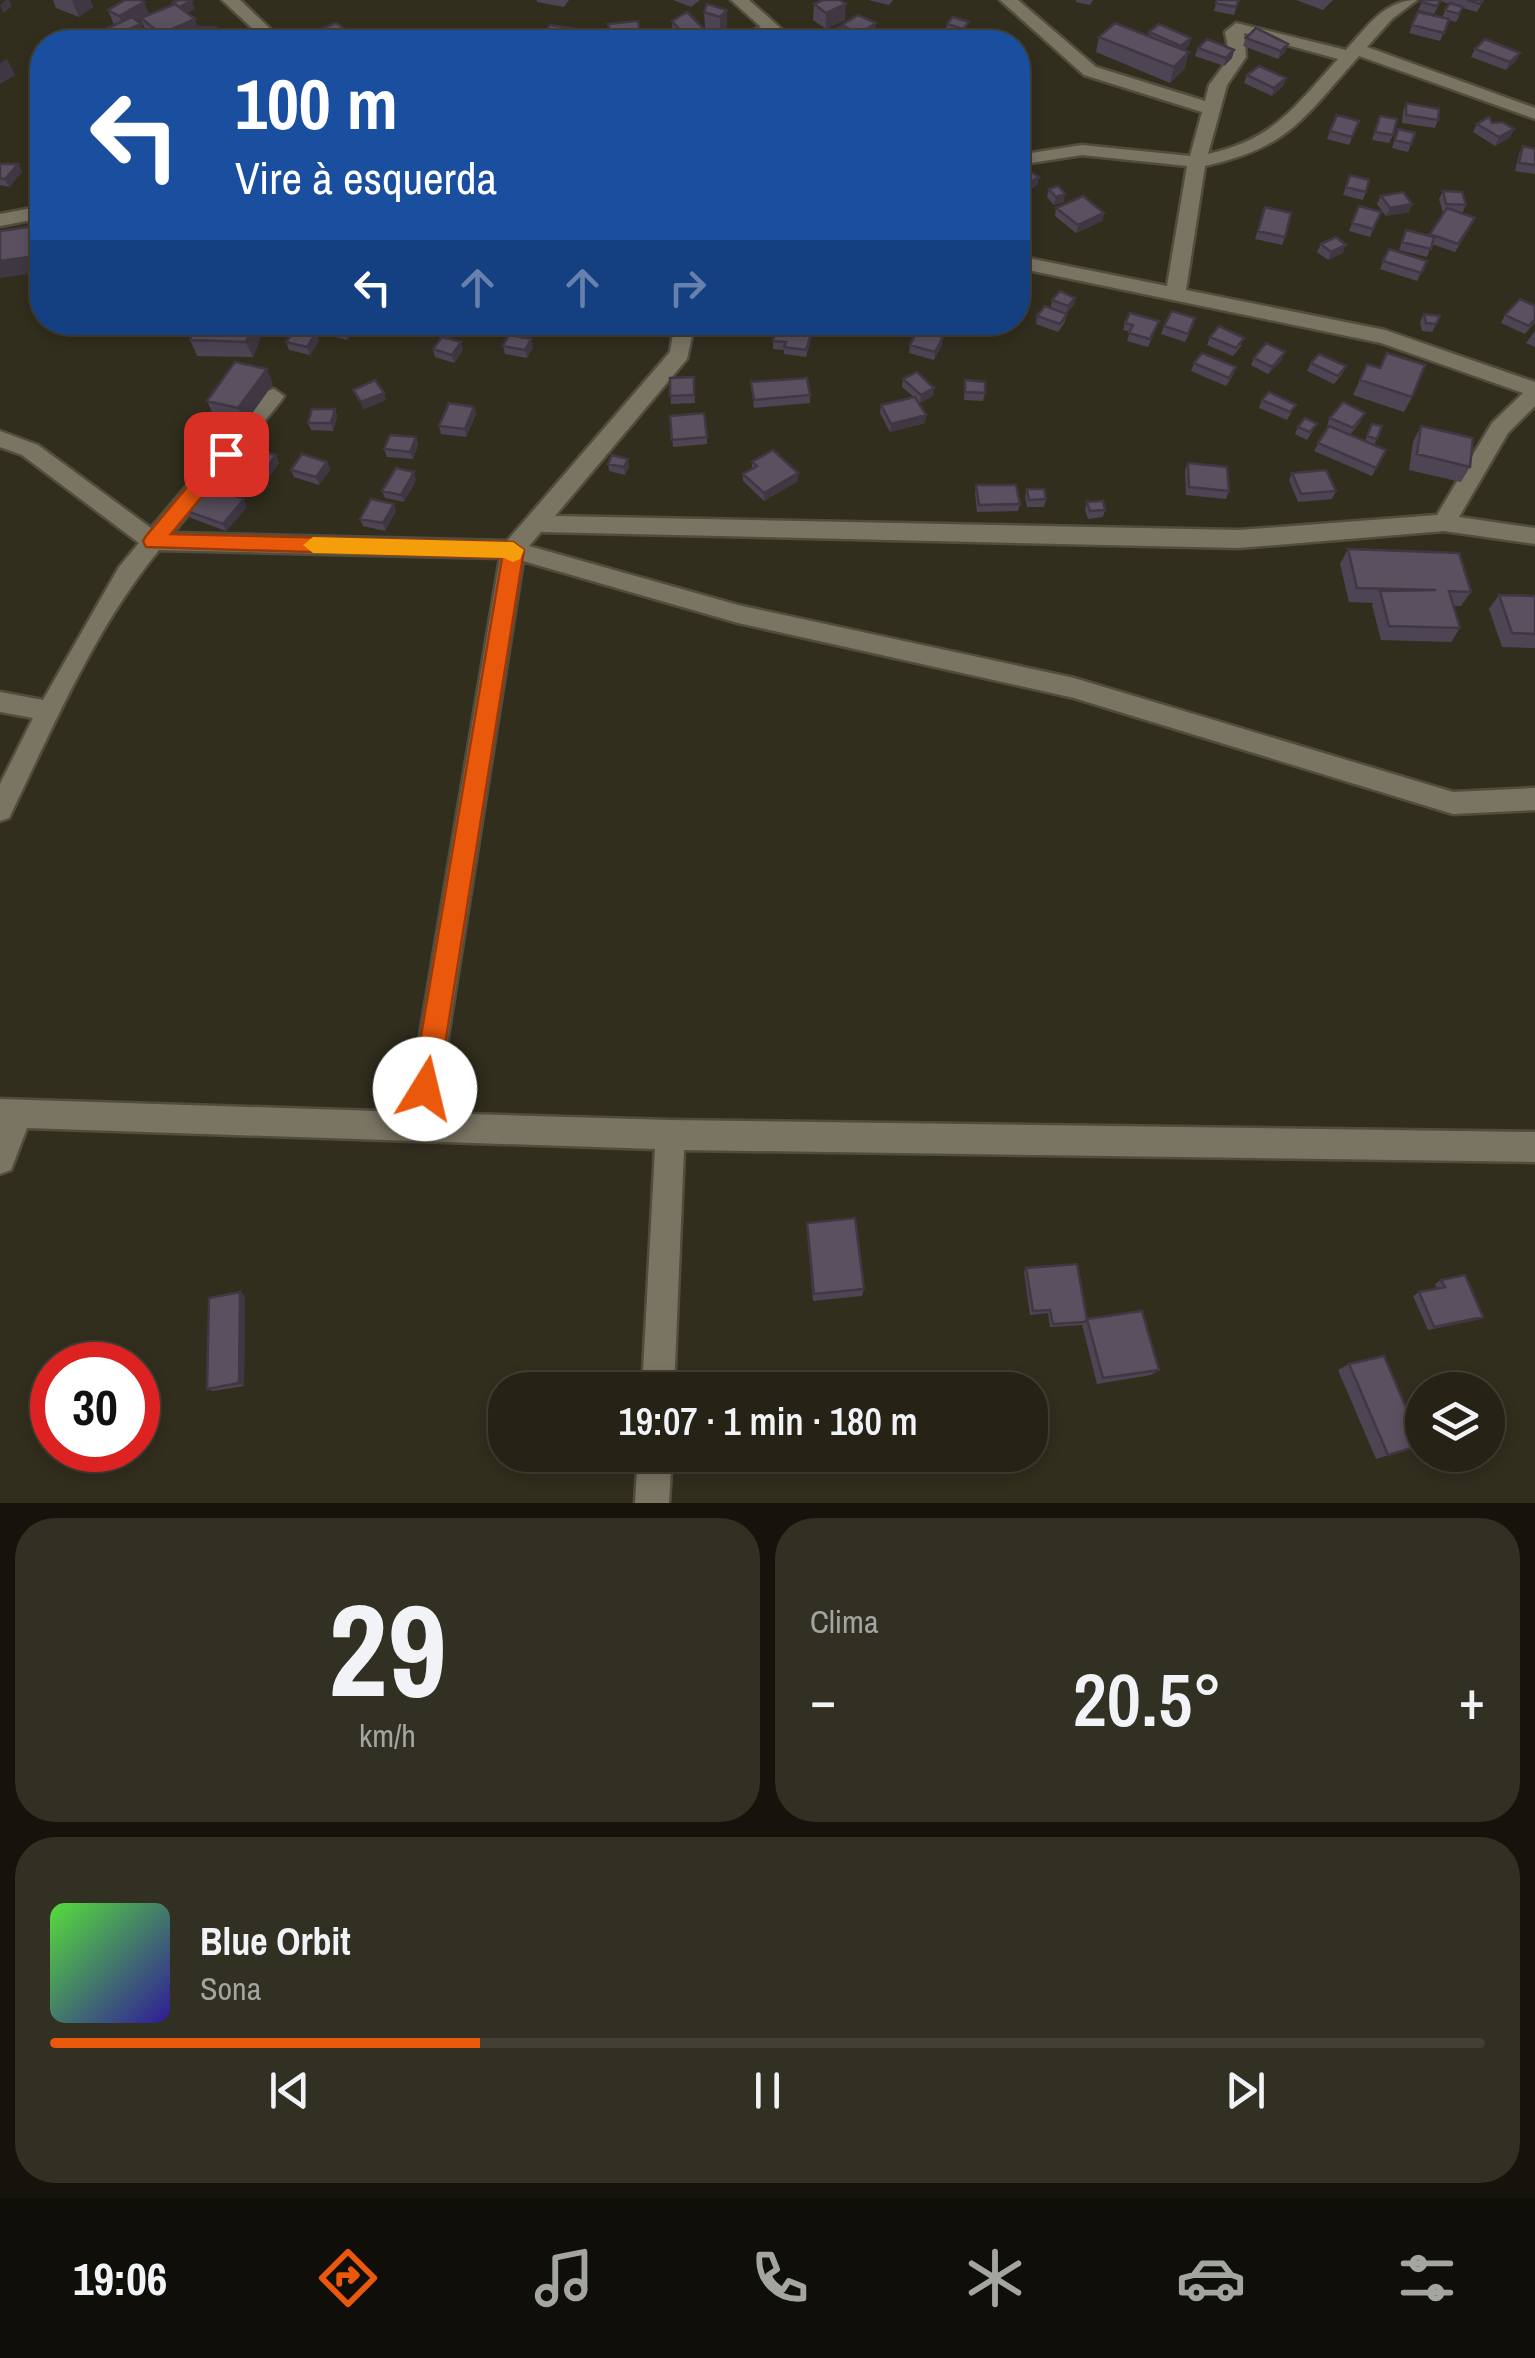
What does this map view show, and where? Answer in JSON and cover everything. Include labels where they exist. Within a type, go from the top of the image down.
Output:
[{"type":"street","points":[[229,0],[263,30]]},
{"type":"street","points":[[739,0],[771,30]]},
{"type":"street","points":[[1008,0],[1090,70],[1211,108]]},
{"type":"street","points":[[1030,158],[1082,150],[1197,162],[1242,152],[1281,132],[1386,16],[1409,0]]},
{"type":"street","points":[[1176,292],[1197,162],[1211,108],[1218,84],[1236,64],[1235,29],[1352,53],[1535,114]]},
{"type":"street","points":[[0,220],[30,214]]},
{"type":"street","points":[[1030,264],[1385,336],[1535,392],[1500,428],[1444,523]]},
{"type":"street","points":[[419,1128],[513,550],[680,354],[683,335]]},
{"type":"street","points":[[0,810],[49,711],[127,572],[274,396]]},
{"type":"street","points":[[0,439],[30,450],[153,541],[513,550],[738,614],[1074,688],[1453,803],[1535,799]]},
{"type":"street","points":[[536,524],[1240,540],[1444,523],[1535,536]]},
{"type":"street","points":[[0,702],[49,711]]},
{"type":"street","points":[[0,1160],[8,1114],[670,1135],[1535,1147]]},
{"type":"street","points":[[659,1372],[670,1135]]},
{"type":"street","points":[[652,1503],[653,1472]]},
{"type":"building","points":[[125,0],[144,2],[119,16],[108,10]]},
{"type":"building","points":[[823,0],[846,4],[826,13],[814,4]]},
{"type":"building","points":[[1239,0],[1236,7],[1216,3]]},
{"type":"building","points":[[1423,0],[1441,0],[1437,6]]},
{"type":"building","points":[[192,1],[179,7],[173,2]]},
{"type":"building","points":[[1450,3],[1463,7],[1459,14],[1445,10]]},
{"type":"building","points":[[175,4],[195,19],[170,30],[156,30],[141,18]]},
{"type":"building","points":[[707,4],[727,10],[720,17],[704,12]]},
{"type":"building","points":[[687,12],[703,28],[680,30],[672,21]]},
{"type":"building","points":[[1418,12],[1449,19],[1444,33],[1412,25]]},
{"type":"building","points":[[858,15],[876,23],[865,30],[842,25]]},
{"type":"building","points":[[132,17],[141,24],[127,30],[108,28]]},
{"type":"building","points":[[953,17],[969,22],[963,29],[947,24]]},
{"type":"building","points":[[638,21],[640,30],[610,30],[608,24]]},
{"type":"building","points":[[336,23],[345,29],[343,30],[318,30]]},
{"type":"building","points":[[1115,23],[1189,52],[1174,67],[1099,37]]},
{"type":"building","points":[[1159,24],[1191,38],[1181,46],[1149,32]]},
{"type":"building","points":[[550,25],[583,30],[547,30]]},
{"type":"building","points":[[1256,28],[1288,44],[1281,51],[1246,38]]},
{"type":"building","points":[[1207,39],[1234,50],[1226,58],[1198,48]]},
{"type":"building","points":[[1485,39],[1520,53],[1510,62],[1475,49]]},
{"type":"building","points":[[1259,66],[1286,78],[1274,88],[1247,75]]},
{"type":"building","points":[[1406,103],[1439,109],[1438,120],[1406,115]]},
{"type":"building","points":[[1337,115],[1359,121],[1352,137],[1330,131]]},
{"type":"building","points":[[1380,116],[1397,119],[1393,135],[1375,132]]},
{"type":"building","points":[[1489,117],[1492,123],[1502,122],[1514,129],[1499,137],[1477,124]]},
{"type":"building","points":[[1398,129],[1415,133],[1411,144],[1395,140]]},
{"type":"building","points":[[1523,146],[1535,149],[1535,165],[1519,163]]},
{"type":"building","points":[[0,164],[18,164],[5,179],[0,178]]},
{"type":"building","points":[[1350,175],[1369,180],[1366,192],[1346,187]]},
{"type":"building","points":[[1058,186],[1065,194],[1056,197],[1049,189]]},
{"type":"building","points":[[1443,191],[1462,192],[1466,205],[1446,204]]},
{"type":"building","points":[[1403,192],[1412,204],[1390,208],[1381,196]]},
{"type":"building","points":[[1083,196],[1104,213],[1078,225],[1056,208]]},
{"type":"building","points":[[1359,206],[1381,212],[1373,229],[1352,223]]},
{"type":"building","points":[[1265,207],[1291,213],[1285,237],[1258,231]]},
{"type":"building","points":[[1447,208],[1475,218],[1458,244],[1430,234]]},
{"type":"building","points":[[30,227],[30,257],[0,261],[0,231]]},
{"type":"building","points":[[1406,230],[1434,237],[1431,249],[1402,242]]},
{"type":"building","points":[[1336,237],[1346,245],[1331,252],[1321,244]]},
{"type":"building","points":[[1389,249],[1427,261],[1421,273],[1383,261]]},
{"type":"building","points":[[1060,291],[1075,298],[1068,306],[1052,300]]},
{"type":"building","points":[[1520,299],[1535,306],[1535,319],[1529,326],[1505,315]]},
{"type":"building","points":[[1045,306],[1067,314],[1060,324],[1037,316]]},
{"type":"building","points":[[1172,311],[1195,318],[1188,334],[1164,326]]},
{"type":"building","points":[[1130,313],[1159,321],[1150,339],[1129,333],[1133,325],[1125,323]]},
{"type":"building","points":[[1424,314],[1440,316],[1436,324],[1426,323]]},
{"type":"building","points":[[1219,326],[1244,338],[1236,348],[1210,337]]},
{"type":"building","points":[[192,335],[249,335],[246,342],[190,340]]},
{"type":"building","points":[[291,335],[315,335],[307,347],[286,342]]},
{"type":"building","points":[[509,335],[531,339],[525,350],[503,346]]},
{"type":"building","points":[[775,335],[811,335],[806,350],[773,341]]},
{"type":"building","points":[[915,335],[943,337],[935,352],[910,345]]},
{"type":"building","points":[[442,337],[461,342],[452,355],[433,349]]},
{"type":"building","points":[[1266,343],[1285,352],[1272,367],[1254,358]]},
{"type":"building","points":[[1202,353],[1236,367],[1229,378],[1194,363]]},
{"type":"building","points":[[1387,353],[1425,365],[1412,397],[1360,380],[1367,364],[1380,368]]},
{"type":"building","points":[[1319,354],[1346,366],[1338,376],[1311,363]]},
{"type":"building","points":[[235,362],[267,369],[238,408],[207,401]]},
{"type":"building","points":[[917,372],[934,388],[921,395],[903,379]]},
{"type":"building","points":[[694,377],[694,395],[670,396],[670,378]]},
{"type":"building","points":[[807,378],[810,395],[754,400],[751,382]]},
{"type":"building","points":[[375,380],[384,393],[361,402],[353,390]]},
{"type":"building","points":[[965,380],[985,382],[985,393],[965,392]]},
{"type":"building","points":[[1269,392],[1296,405],[1290,412],[1262,400]]},
{"type":"building","points":[[915,397],[926,415],[891,424],[881,405]]},
{"type":"building","points":[[1343,402],[1365,413],[1353,428],[1330,418]]},
{"type":"building","points":[[449,403],[474,407],[465,429],[439,426]]},
{"type":"building","points":[[312,409],[335,409],[331,423],[308,423]]},
{"type":"building","points":[[704,413],[707,437],[672,440],[670,416]]},
{"type":"building","points":[[1305,418],[1317,424],[1310,432],[1298,427]]},
{"type":"building","points":[[1372,424],[1382,426],[1377,439],[1367,436]]},
{"type":"building","points":[[1329,426],[1386,450],[1376,468],[1318,443]]},
{"type":"building","points":[[1421,426],[1473,438],[1470,467],[1417,454]]},
{"type":"building","points":[[390,435],[416,437],[410,452],[384,449]]},
{"type":"building","points":[[255,449],[276,455],[265,470],[243,465]]},
{"type":"building","points":[[773,450],[798,473],[764,493],[743,474],[757,466],[752,462]]},
{"type":"building","points":[[302,454],[327,462],[316,477],[291,470]]},
{"type":"building","points":[[612,455],[628,459],[624,467],[608,464]]},
{"type":"building","points":[[1188,463],[1227,467],[1229,491],[1189,487]]},
{"type":"building","points":[[396,468],[414,472],[401,495],[382,491]]},
{"type":"building","points":[[1326,470],[1336,491],[1301,494],[1292,473]]},
{"type":"building","points":[[976,485],[1016,485],[1020,504],[979,505]]},
{"type":"building","points":[[209,487],[244,499],[223,524],[187,511]]},
{"type":"building","points":[[1027,489],[1044,489],[1046,499],[1029,500]]},
{"type":"building","points":[[371,499],[394,504],[383,523],[360,519]]},
{"type":"building","points":[[1103,501],[1105,510],[1090,511],[1087,502]]},
{"type":"building","points":[[1348,549],[1459,553],[1471,592],[1449,591],[1460,628],[1389,626],[1380,591],[1436,590],[1357,588]]},
{"type":"building","points":[[1499,595],[1535,596],[1535,634],[1512,633]]},
{"type":"building","points":[[855,1218],[864,1289],[814,1294],[807,1223]]},
{"type":"building","points":[[1077,1264],[1087,1320],[1053,1324],[1050,1310],[1033,1311],[1026,1268]]},
{"type":"building","points":[[1465,1275],[1483,1317],[1434,1327],[1419,1292],[1445,1287],[1441,1280]]},
{"type":"building","points":[[240,1292],[239,1383],[207,1389],[209,1298]]},
{"type":"building","points":[[1142,1311],[1159,1370],[1103,1378],[1087,1319]]},
{"type":"building","points":[[1384,1356],[1405,1405],[1405,1450],[1388,1455],[1349,1364]]},
{"type":"slow traffic","points":[[313,545],[513,550],[513,554]]},
{"type":"route","points":[[226,454],[153,541],[513,550],[425,1089]]}]
